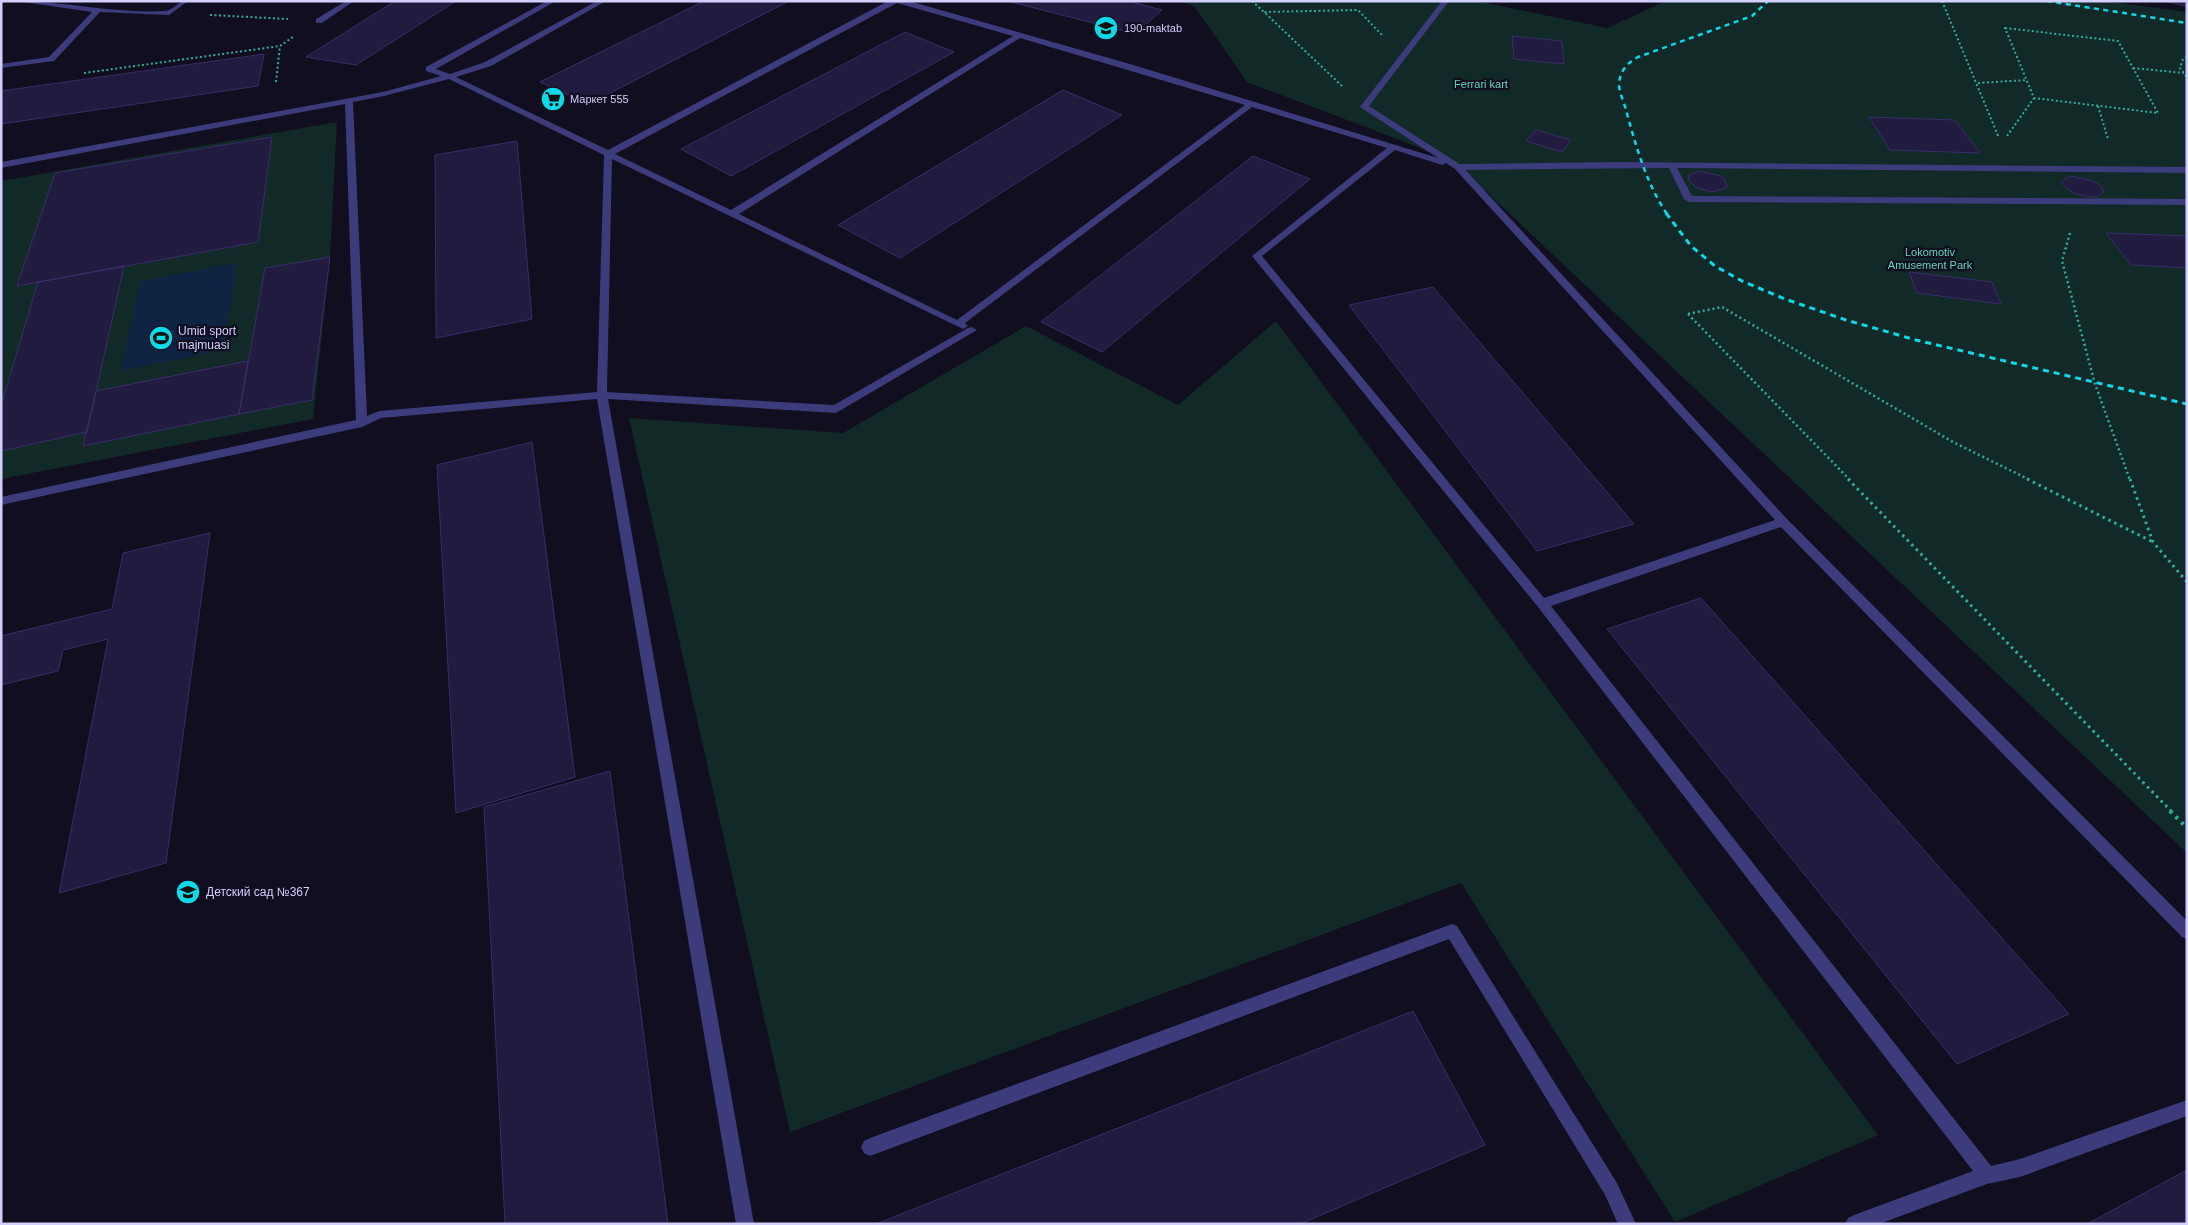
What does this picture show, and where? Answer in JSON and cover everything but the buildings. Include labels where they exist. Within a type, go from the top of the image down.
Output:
[{"type":"street","points":[[19,1],[98,10],[169,13],[185,1]]},
{"type":"street","points":[[319,21],[351,1]]},
{"type":"street","points":[[1,501],[362,423],[379,415],[602,394],[836,409],[972,330],[449,76],[429,69],[553,1]]},
{"type":"street","points":[[1,165],[384,94],[488,64],[603,1]]},
{"type":"street","points":[[608,154],[894,1]]},
{"type":"street","points":[[900,1],[1252,104],[1458,167],[1672,166],[2187,170]]},
{"type":"street","points":[[1446,1],[1364,107],[1458,167],[1783,522],[2187,932]]},
{"type":"street","points":[[1,66],[51,59],[98,10]]},
{"type":"street","points":[[733,213],[1018,36]]},
{"type":"street","points":[[349,101],[362,423]]},
{"type":"street","points":[[958,324],[1252,104]]},
{"type":"street","points":[[1394,147],[1256,256],[1542,604],[1987,1175]]},
{"type":"street","points":[[608,154],[602,394],[745,1224]]},
{"type":"street","points":[[1672,166],[1689,199],[2187,202]]},
{"type":"street","points":[[1542,604],[1783,522]]},
{"type":"street","points":[[870,1147],[1452,931],[1611,1189],[1627,1224]]},
{"type":"street","points":[[1854,1224],[1987,1175],[2020,1168],[2187,1108]]},
{"type":"path","points":[[1252,1],[1364,107]]},
{"type":"path","points":[[1942,1],[2002,143],[2015,169]]},
{"type":"path","points":[[1264,12],[1358,10]]},
{"type":"path","points":[[169,13],[319,21]]},
{"type":"path","points":[[2005,28],[2118,41],[2158,114],[2034,98],[2005,28]]},
{"type":"path","points":[[78,74],[280,46],[299,34]]},
{"type":"path","points":[[2187,57],[2183,59],[2180,68],[2187,77]]},
{"type":"path","points":[[2133,68],[2184,73]]},
{"type":"path","points":[[1978,83],[2027,80]]},
{"type":"path","points":[[2002,143],[2034,98]]},
{"type":"path","points":[[2079,201],[2062,261],[2095,384],[2153,542],[2187,582]]},
{"type":"path","points":[[2153,542],[1953,442],[1722,307],[1688,314],[2187,828]]},
{"type":"green space","name":"Lokomotiv Amusement Park","points":[[1181,1],[1477,1],[1607,28],[1666,1],[2105,1],[2187,12],[2187,853],[1459,166],[1418,147],[1247,82],[1195,7]]},
{"type":"green space","name":"Umid sport majmuasi","points":[[337,122],[330,257],[313,419],[1,479],[1,181]]},
{"type":"green space","points":[[1276,321],[1878,1135],[1675,1222],[1461,883],[790,1132],[629,418],[843,433],[1026,326],[1178,405]]},
{"type":"water","points":[[237,263],[223,350],[120,371],[141,281]]},
{"type":"railway","points":[[1667,214],[1647,177],[1638,151],[1620,90],[1619,84],[1623,71],[1627,65],[1638,57],[1752,16],[1768,1]]},
{"type":"railway","points":[[2047,1],[2187,23]]},
{"type":"railway","points":[[1666,213],[1691,246],[1715,266],[1742,281],[1785,299],[1846,320],[1916,340],[2187,404]]},
{"type":"place","name":"190-maktab","points":[[1106,28]]},
{"type":"place","name":"Маркет 555","points":[[553,99]]},
{"type":"place","name":"Umid sport majmuasi","points":[[161,338]]},
{"type":"place","name":"Детский сад №367","points":[[188,892]]},
{"type":"park label","name":"Ferrari kart","points":[[1481,84]]}]
